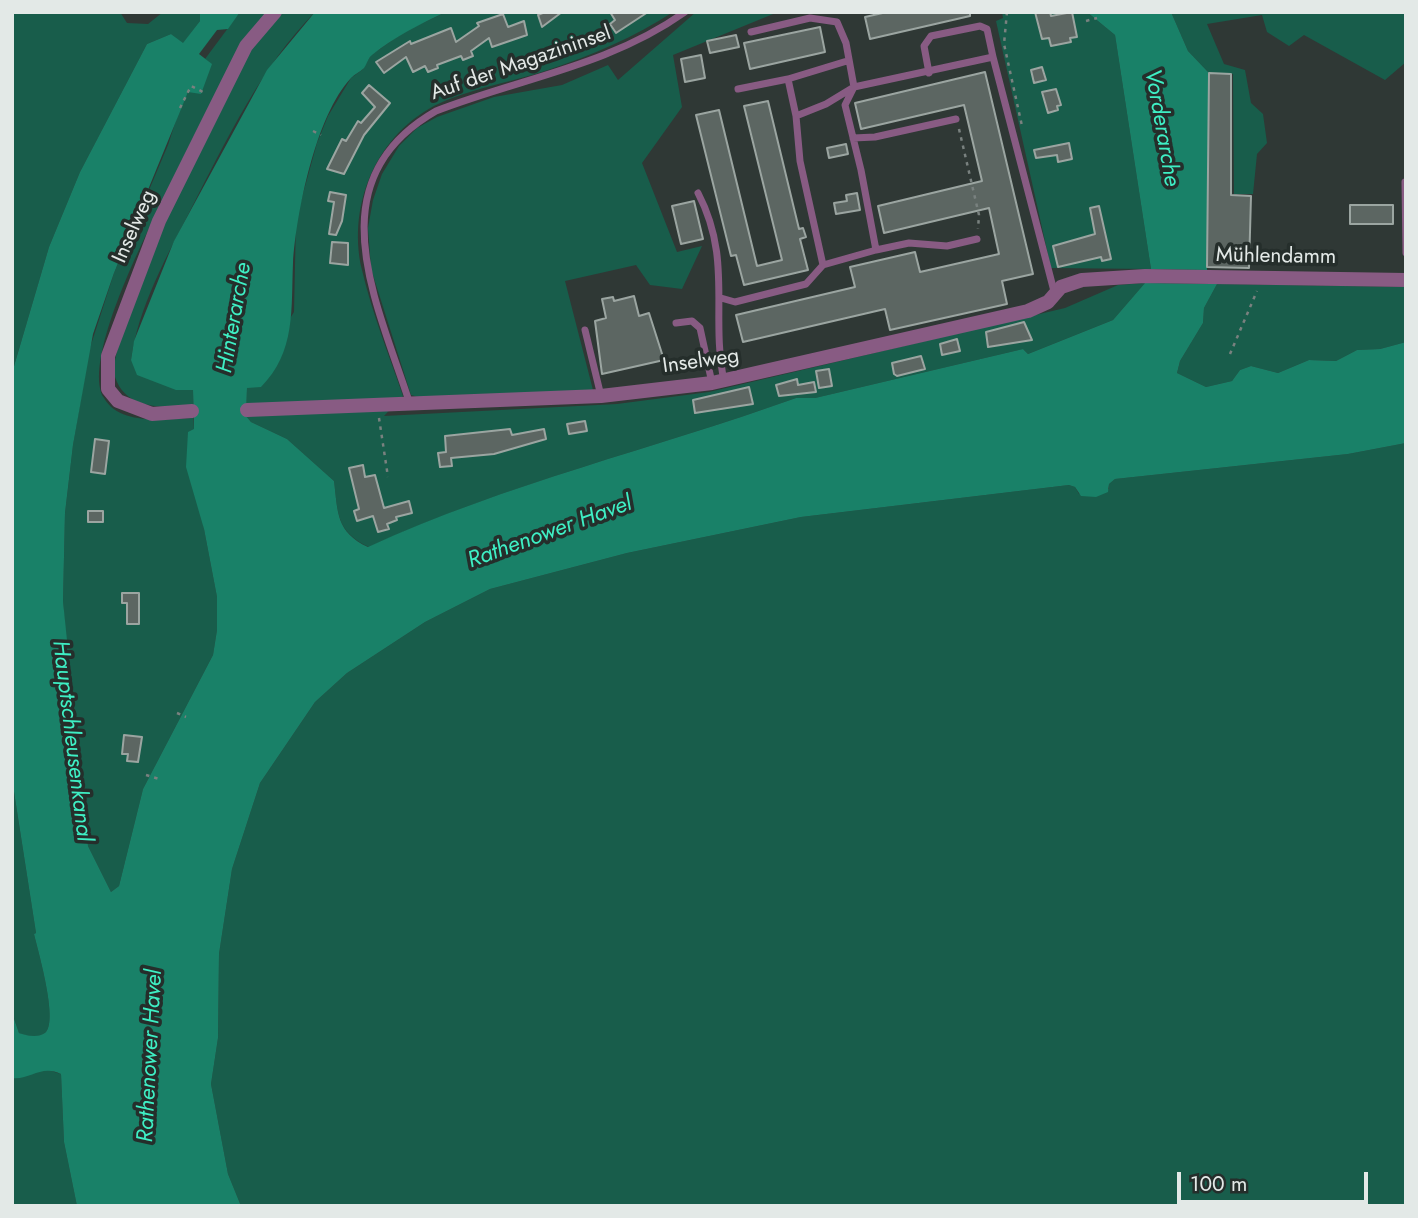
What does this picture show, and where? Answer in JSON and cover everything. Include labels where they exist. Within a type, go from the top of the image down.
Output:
[{"type":"street","name":"Inselweg","points":[[192,411],[152,414],[118,401],[108,389],[108,356],[129,294],[165,209],[246,46],[275,12]]},
{"type":"street","name":"Inselweg","points":[[247,410],[601,396],[718,382],[1028,311],[1041,307],[1062,287],[1082,279],[1145,276]]},
{"type":"street","name":"Mühlendamm","points":[[1145,276],[1406,280]]},
{"type":"lane","name":"Auf der Magazininsel","points":[[411,405],[366,268],[362,226],[367,197],[377,171],[394,144],[413,124],[436,111],[605,56],[653,34],[685,12]]},
{"type":"lane","points":[[751,32],[810,19],[837,22],[846,43],[847,61],[854,88],[845,106],[876,250]]},
{"type":"lane","points":[[929,73],[924,46],[931,36],[980,26],[987,29],[1055,295]]},
{"type":"lane","points":[[796,116],[826,104],[854,88],[993,57]]},
{"type":"lane","points":[[738,89],[788,79],[847,61]]},
{"type":"lane","points":[[788,79],[796,116],[800,161],[823,265]]},
{"type":"lane","points":[[853,138],[875,137],[956,119]]},
{"type":"lane","points":[[1405,182],[1406,253]]},
{"type":"lane","points":[[698,193],[708,212],[718,258],[721,298],[718,382]]},
{"type":"lane","points":[[721,298],[735,302],[806,284],[823,265],[876,250],[909,243],[947,246],[977,239]]},
{"type":"lane","points":[[676,323],[692,321],[700,328],[718,382]]},
{"type":"lane","points":[[585,330],[601,396]]},
{"type":"path","points":[[1086,21],[1097,18]]},
{"type":"path","points":[[180,108],[191,86],[205,93]]},
{"type":"path","points":[[956,119],[979,215],[977,239]]},
{"type":"path","points":[[313,131],[321,135]]},
{"type":"path","points":[[1230,354],[1263,278]]},
{"type":"path","points":[[377,406],[388,477]]},
{"type":"path","points":[[177,713],[186,717]]},
{"type":"path","points":[[146,775],[159,779]]},
{"type":"shaded area","points":[[12,12],[120,12],[127,23],[148,24],[163,12],[200,12],[200,21],[183,44],[171,34],[147,44],[80,172],[49,247],[12,373]]},
{"type":"shaded area","points":[[240,12],[267,12],[160,207],[110,322],[100,367],[104,398],[111,407],[121,413],[144,419],[193,418],[204,529],[217,597],[217,630],[213,655],[143,789],[119,886],[111,892],[88,846],[68,667],[63,601],[65,513],[73,445],[89,351],[114,273],[168,145],[180,108],[188,92],[211,64],[205,59]]},
{"type":"shaded area","points":[[283,12],[315,12],[278,56],[232,130],[164,262],[147,301],[135,340],[131,360],[193,390],[193,407],[148,405],[128,396],[115,377],[117,354],[128,316],[169,214],[217,111],[251,48]]},
{"type":"shaded area","points":[[446,12],[673,12],[628,37],[581,58],[447,100],[423,112],[403,128],[386,147],[373,169],[364,193],[358,244],[371,302],[403,396],[384,416],[617,404],[709,392],[1065,308],[1118,285],[1145,283],[1113,320],[1028,354],[1023,349],[815,398],[796,398],[527,485],[421,524],[369,547],[344,528],[338,512],[334,481],[287,439],[251,422],[246,416],[247,388],[294,312],[296,219],[317,143],[328,116],[351,78],[362,70],[371,55],[406,31]]},
{"type":"shaded area","points":[[696,12],[778,12],[673,55],[682,107],[642,163],[677,252],[702,246],[682,289],[650,285],[636,265],[565,281],[593,390],[425,399],[411,395],[371,269],[368,228],[373,200],[382,174],[399,146],[417,128],[437,117],[494,97],[562,85],[608,65],[618,80]]},
{"type":"shaded area","points":[[1002,12],[1087,12],[1115,35],[1151,269],[1051,268],[996,21],[1003,18]]},
{"type":"shaded area","points":[[1171,12],[1406,12],[1406,62],[1385,80],[1304,35],[1289,46],[1267,32],[1262,15],[1207,24],[1224,64],[1245,70],[1251,103],[1263,114],[1267,143],[1257,154],[1253,194],[1234,194],[1233,74],[1209,73],[1188,51]]},
{"type":"shaded area","points":[[1217,284],[1406,287],[1406,342],[1380,349],[1357,350],[1336,361],[1309,360],[1278,373],[1251,366],[1240,370],[1232,381],[1206,387],[1177,373],[1180,361],[1203,323],[1204,308]]},
{"type":"shaded area","points":[[1406,443],[1406,1206],[241,1206],[228,1174],[211,1084],[218,1038],[219,954],[232,869],[260,783],[315,702],[347,673],[425,622],[490,589],[627,553],[801,517],[1069,485],[1075,487],[1079,494],[1109,489],[1109,484],[1115,479],[1348,454]]},
{"type":"shaded area","points":[[12,779],[36,933],[34,934],[49,1000],[49,1025],[46,1032],[36,1036],[19,1033],[12,1013]]},
{"type":"shaded area","points":[[45,1069],[61,1074],[64,1142],[77,1206],[12,1206],[12,1078]]},
{"type":"water","points":[[200,12],[240,12],[228,29],[217,30],[199,54],[212,64],[201,94],[188,92],[114,273],[93,334],[73,445],[65,513],[63,601],[88,846],[111,892],[119,886],[143,789],[213,655],[217,630],[217,597],[204,529],[186,467],[188,432],[194,429],[193,390],[176,390],[137,375],[131,360],[134,341],[174,241],[267,70],[315,12],[446,12],[380,48],[364,68],[351,78],[328,115],[310,166],[298,218],[286,345],[272,374],[261,387],[247,388],[246,416],[251,422],[287,439],[334,481],[338,512],[344,528],[368,547],[420,524],[527,485],[796,398],[815,398],[1023,349],[1028,354],[1113,320],[1145,283],[1217,284],[1204,308],[1203,323],[1180,361],[1177,373],[1206,387],[1232,381],[1240,370],[1251,366],[1278,373],[1309,360],[1336,361],[1357,350],[1380,349],[1406,342],[1406,443],[1348,454],[1115,479],[1109,484],[1108,492],[1096,497],[1081,496],[1075,487],[1069,485],[801,517],[627,553],[490,589],[425,622],[347,673],[315,702],[260,783],[232,869],[219,954],[218,1038],[211,1084],[228,1174],[241,1206],[77,1206],[64,1142],[61,1074],[42,1071],[12,1078],[12,1013],[19,1033],[33,1036],[46,1032],[50,1014],[34,934],[36,933],[12,779],[12,373],[49,247],[80,172],[147,44],[171,34],[183,43],[200,21]]},
{"type":"water","name":"Vorderarche","points":[[1087,12],[1171,12],[1188,51],[1209,73],[1207,270],[1151,269],[1115,35]]},
{"type":"building","points":[[545,12],[562,12],[542,27],[538,15]]},
{"type":"building","points":[[610,12],[648,12],[616,33],[610,24],[615,20]]},
{"type":"building","points":[[887,12],[970,12],[970,16],[870,39],[865,17]]},
{"type":"building","points":[[1035,12],[1050,12],[1051,16],[1072,12],[1077,37],[1070,38],[1071,42],[1051,46],[1049,38],[1042,39]]},
{"type":"building","points":[[503,14],[508,27],[524,21],[527,35],[492,47],[489,38],[471,51],[473,56],[463,60],[461,56],[437,65],[438,68],[428,72],[425,66],[413,72],[406,57],[384,73],[376,62],[410,41],[411,44],[451,28],[456,42],[479,26],[477,23]]},
{"type":"building","points":[[820,27],[825,52],[750,69],[744,43]]},
{"type":"building","points":[[736,35],[739,47],[710,53],[707,41]]},
{"type":"building","points":[[701,55],[705,78],[685,82],[681,59]]},
{"type":"building","points":[[1042,67],[1046,80],[1034,83],[1031,70]]},
{"type":"building","points":[[985,72],[1033,274],[1002,281],[1007,304],[890,330],[885,309],[743,342],[736,315],[855,287],[850,267],[915,252],[920,272],[999,254],[989,208],[884,233],[878,206],[982,181],[964,105],[861,129],[855,103]]},
{"type":"building","points":[[1209,73],[1231,74],[1231,195],[1251,196],[1249,268],[1207,267]]},
{"type":"building","points":[[369,85],[390,103],[364,135],[344,174],[327,169],[342,139],[346,141],[358,121],[361,123],[375,107],[362,93]]},
{"type":"building","points":[[1056,89],[1061,105],[1057,106],[1058,110],[1048,113],[1042,92]]},
{"type":"building","points":[[768,101],[799,229],[803,228],[806,237],[800,239],[808,270],[744,285],[736,255],[731,256],[696,115],[719,110],[757,266],[782,260],[744,106]]},
{"type":"building","points":[[1069,143],[1072,159],[1058,162],[1057,155],[1036,158],[1034,150]]},
{"type":"building","points":[[846,144],[848,154],[829,158],[827,148]]},
{"type":"building","points":[[330,192],[346,195],[342,221],[336,235],[329,234],[334,202],[328,201]]},
{"type":"building","points":[[857,193],[860,210],[836,214],[834,203],[847,201],[846,195]]},
{"type":"building","points":[[694,201],[703,239],[681,244],[672,206]]},
{"type":"building","points":[[1350,205],[1393,205],[1393,224],[1350,224]]},
{"type":"building","points":[[1099,206],[1111,259],[1102,261],[1101,257],[1058,267],[1053,246],[1095,234],[1090,208]]},
{"type":"building","points":[[332,242],[348,243],[348,265],[330,263]]},
{"type":"building","points":[[634,296],[639,316],[649,313],[664,360],[602,374],[595,321],[606,318],[602,299],[613,297],[614,301]]},
{"type":"building","points":[[1024,322],[1032,340],[988,347],[986,332]]},
{"type":"building","points":[[957,339],[960,351],[942,355],[940,344]]},
{"type":"building","points":[[921,356],[925,369],[897,376],[894,374],[892,363]]},
{"type":"building","points":[[829,369],[832,386],[819,388],[816,371]]},
{"type":"building","points":[[797,379],[798,385],[814,382],[816,392],[779,396],[776,385]]},
{"type":"building","points":[[749,387],[753,404],[695,413],[693,400]]},
{"type":"building","points":[[585,421],[587,431],[569,434],[567,424]]},
{"type":"building","points":[[510,429],[512,435],[544,429],[546,439],[494,454],[451,458],[452,466],[440,467],[438,453],[446,452],[445,436]]},
{"type":"building","points":[[95,439],[109,441],[105,474],[91,472]]},
{"type":"building","points":[[363,465],[365,477],[375,475],[384,508],[409,501],[412,513],[396,517],[397,520],[387,524],[389,529],[378,532],[373,516],[357,521],[354,511],[359,509],[349,468]]},
{"type":"building","points":[[88,511],[103,511],[103,522],[88,522]]},
{"type":"building","points":[[122,593],[139,593],[139,624],[127,624],[127,603],[122,603]]},
{"type":"building","points":[[124,735],[142,737],[138,762],[127,761],[128,754],[122,754]]},
{"type":"water label","name":"Hinterarche","points":[[235,318]]},
{"type":"water label","name":"Rathenower Havel","points":[[550,533]]},
{"type":"water label","name":"Hauptschleusenkanal","points":[[71,741]]},
{"type":"water label","name":"Rathenower Havel","points":[[151,1056]]}]
